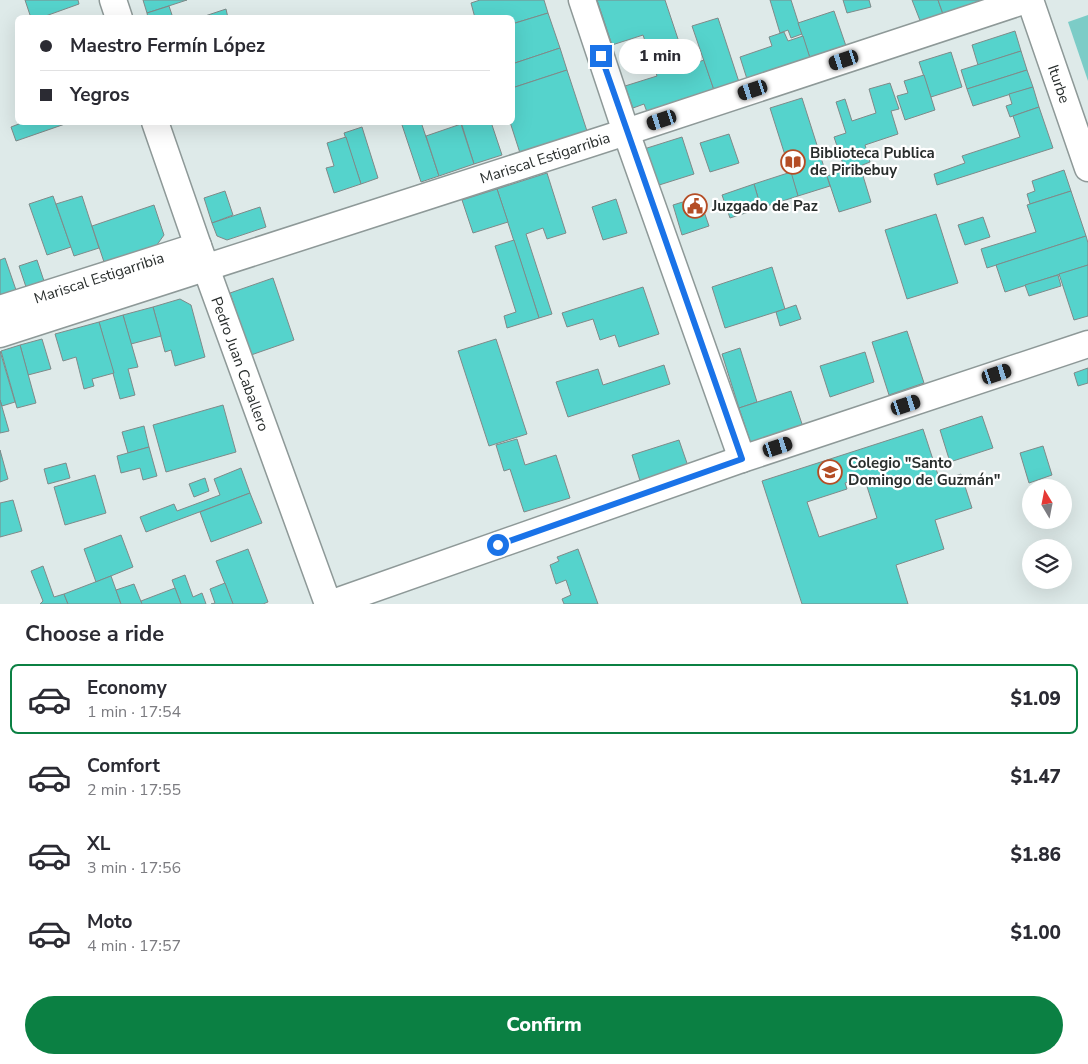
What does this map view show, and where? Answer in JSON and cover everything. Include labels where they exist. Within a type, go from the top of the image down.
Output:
[{"type":"street","points":[[114,0],[119,15]]},
{"type":"street","points":[[582,0],[626,132],[742,459]]},
{"type":"street","name":"Mariscal Estigarribia","points":[[0,309],[201,256],[626,132],[1026,0]]},
{"type":"street","name":"Iturbe","points":[[1030,0],[1088,168]]},
{"type":"street","name":"Pedro Juan Caballero","points":[[156,125],[201,256],[329,604]]},
{"type":"street","points":[[0,334],[201,256]]},
{"type":"street","points":[[329,604],[742,459],[1088,344]]},
{"type":"shaded area","points":[[1088,15],[1088,81],[1068,22]]},
{"type":"building","points":[[25,0],[78,0],[79,4],[48,15],[30,15]]},
{"type":"building","points":[[143,0],[187,0],[147,13]]},
{"type":"building","points":[[480,0],[544,0],[548,13],[515,23],[515,15],[474,15],[471,3]]},
{"type":"building","points":[[597,0],[665,0],[687,66],[704,60],[714,90],[647,112],[644,104],[633,108],[625,86],[657,76],[643,35],[612,45]]},
{"type":"building","points":[[770,0],[791,0],[802,34],[791,38],[788,30],[780,33]]},
{"type":"building","points":[[843,0],[869,0],[871,7],[847,13]]},
{"type":"building","points":[[912,0],[938,0],[943,14],[921,23]]},
{"type":"building","points":[[938,0],[982,0],[943,14]]},
{"type":"building","points":[[169,6],[172,15],[147,15],[147,13]]},
{"type":"building","points":[[226,9],[227,15],[208,15]]},
{"type":"building","points":[[834,11],[846,46],[810,58],[798,23]]},
{"type":"building","points":[[548,13],[560,48],[515,63],[515,23]]},
{"type":"building","points":[[718,18],[739,82],[714,90],[692,26]]},
{"type":"building","points":[[1015,31],[1021,51],[978,65],[972,45]]},
{"type":"building","points":[[784,32],[788,41],[803,36],[810,58],[747,79],[740,57],[772,46],[769,37]]},
{"type":"building","points":[[560,48],[567,70],[515,87],[515,63]]},
{"type":"building","points":[[1021,51],[1027,70],[967,89],[961,70]]},
{"type":"building","points":[[951,52],[962,87],[931,97],[919,62]]},
{"type":"building","points":[[567,70],[587,131],[520,153],[511,125],[515,125],[515,87]]},
{"type":"building","points":[[1027,70],[1033,87],[973,106],[967,89]]},
{"type":"building","points":[[924,75],[935,110],[905,120],[897,96],[908,93],[904,81]]},
{"type":"building","points":[[890,83],[899,109],[891,111],[898,134],[865,145],[870,162],[860,166],[871,202],[839,212],[827,176],[845,170],[834,137],[846,133],[836,102],[845,99],[852,121],[876,113],[869,89]]},
{"type":"building","points":[[1033,87],[1039,107],[1010,117],[1006,106],[1012,104],[1009,94]]},
{"type":"building","points":[[802,98],[830,186],[798,196],[770,108]]},
{"type":"building","points":[[1039,107],[1053,148],[937,185],[934,174],[965,163],[962,156],[1020,137],[1013,116]]},
{"type":"building","points":[[16,125],[62,125],[16,141],[11,127]]},
{"type":"building","points":[[402,125],[422,125],[439,176],[421,182]]},
{"type":"building","points":[[461,125],[474,164],[439,176],[426,136]]},
{"type":"building","points":[[462,125],[492,125],[502,155],[474,164]]},
{"type":"building","points":[[362,127],[378,178],[361,184],[344,133]]},
{"type":"building","points":[[729,134],[739,163],[710,172],[700,143]]},
{"type":"building","points":[[346,137],[361,184],[334,193],[326,168],[334,166],[327,143]]},
{"type":"building","points":[[682,137],[694,174],[656,186],[644,149]]},
{"type":"building","points":[[1064,170],[1071,191],[1030,204],[1027,194],[1035,191],[1032,181]]},
{"type":"building","points":[[791,172],[798,196],[761,208],[754,184]]},
{"type":"building","points":[[547,173],[566,233],[547,239],[543,228],[526,234],[552,314],[539,318],[497,189]]},
{"type":"building","points":[[754,184],[761,208],[730,218],[722,195]]},
{"type":"building","points":[[497,189],[508,222],[473,233],[462,200]]},
{"type":"building","points":[[225,191],[233,215],[212,223],[204,198]]},
{"type":"building","points":[[1071,191],[1086,236],[987,268],[981,249],[1036,232],[1027,205]]},
{"type":"building","points":[[53,196],[71,247],[47,255],[29,204]]},
{"type":"building","points":[[82,196],[99,248],[74,256],[56,204]]},
{"type":"building","points":[[699,197],[709,226],[682,235],[673,205]]},
{"type":"building","points":[[616,199],[627,233],[603,240],[592,207]]},
{"type":"building","points":[[154,205],[164,235],[154,249],[105,265],[92,226]]},
{"type":"building","points":[[260,207],[266,227],[227,240],[217,236],[212,223]]},
{"type":"building","points":[[936,214],[958,283],[907,299],[885,230]]},
{"type":"building","points":[[983,217],[990,237],[965,245],[958,225]]},
{"type":"building","points":[[1086,236],[1088,243],[1088,265],[1005,292],[996,265]]},
{"type":"building","points":[[514,240],[539,318],[507,328],[504,316],[516,312],[495,246]]},
{"type":"building","points":[[5,258],[16,290],[0,295],[0,260]]},
{"type":"building","points":[[37,260],[44,281],[26,287],[19,266]]},
{"type":"building","points":[[1088,265],[1088,316],[1074,320],[1059,274]]},
{"type":"building","points":[[772,267],[785,309],[725,328],[712,287]]},
{"type":"building","points":[[1058,275],[1061,286],[1029,296],[1025,285]]},
{"type":"building","points":[[273,278],[294,340],[251,355],[230,293]]},
{"type":"building","points":[[643,287],[659,334],[619,347],[615,335],[600,340],[593,319],[567,327],[562,313]]},
{"type":"building","points":[[180,299],[191,305],[205,357],[175,366],[171,350],[165,352],[153,307]]},
{"type":"building","points":[[796,305],[801,319],[780,326],[776,312]]},
{"type":"building","points":[[153,307],[161,336],[131,344],[123,315]]},
{"type":"building","points":[[123,315],[138,367],[128,369],[135,395],[120,399],[99,322]]},
{"type":"building","points":[[99,322],[114,373],[92,379],[94,386],[84,389],[76,357],[63,361],[55,334]]},
{"type":"building","points":[[907,331],[924,383],[889,395],[872,342]]},
{"type":"building","points":[[42,339],[51,369],[28,375],[20,345]]},
{"type":"building","points":[[496,339],[527,434],[489,446],[458,351]]},
{"type":"building","points":[[20,345],[36,403],[17,408],[1,351]]},
{"type":"building","points":[[740,348],[757,402],[739,408],[722,354]]},
{"type":"building","points":[[0,351],[15,402],[2,406],[0,400]]},
{"type":"building","points":[[865,352],[874,382],[830,397],[820,366]]},
{"type":"building","points":[[664,365],[670,384],[568,417],[556,382],[598,369],[603,385]]},
{"type":"building","points":[[1088,368],[1088,383],[1078,386],[1074,373]]},
{"type":"building","points":[[791,391],[803,427],[751,444],[739,408]]},
{"type":"building","points":[[0,400],[9,431],[0,433]]},
{"type":"building","points":[[223,405],[236,452],[166,472],[153,425]]},
{"type":"building","points":[[982,416],[993,448],[950,462],[940,430]]},
{"type":"building","points":[[144,426],[149,447],[128,453],[122,432]]},
{"type":"building","points":[[923,429],[940,481],[961,474],[972,508],[935,520],[944,549],[896,565],[908,604],[802,604],[762,481]],"holes":[[[864,477],[877,518],[819,537],[807,502],[847,489],[845,483]]]},
{"type":"building","points":[[517,439],[525,465],[556,455],[570,498],[524,512],[510,469],[504,471],[496,445]]},
{"type":"building","points":[[679,440],[689,469],[641,484],[632,455]]},
{"type":"building","points":[[1043,446],[1052,475],[1040,479],[1028,479],[1020,453]]},
{"type":"building","points":[[149,447],[157,476],[143,480],[140,468],[121,473],[117,456]]},
{"type":"building","points":[[0,450],[8,479],[0,482]]},
{"type":"building","points":[[66,463],[70,478],[48,484],[44,469]]},
{"type":"building","points":[[241,468],[250,493],[146,532],[140,517],[174,504],[177,511],[220,495],[214,479]]},
{"type":"building","points":[[95,475],[106,513],[65,525],[54,487]]},
{"type":"building","points":[[205,478],[209,491],[194,497],[189,484]]},
{"type":"building","points":[[250,493],[262,523],[211,542],[200,512]]},
{"type":"building","points":[[13,500],[22,531],[0,537],[0,503]]},
{"type":"building","points":[[121,535],[133,567],[96,582],[84,549]]},
{"type":"building","points":[[248,549],[268,602],[263,604],[233,604],[216,561]]},
{"type":"building","points":[[578,549],[598,604],[564,604],[562,599],[571,595],[566,580],[556,584],[550,565],[559,561],[557,557]]},
{"type":"building","points":[[43,566],[54,597],[64,594],[68,604],[40,604],[43,601],[31,571]]},
{"type":"building","points":[[185,575],[193,597],[202,593],[206,604],[181,604],[172,580]]},
{"type":"building","points":[[111,576],[121,604],[68,604],[64,594]]},
{"type":"building","points":[[225,583],[233,604],[211,604],[215,603],[210,589]]},
{"type":"building","points":[[134,584],[142,604],[121,604],[116,590]]},
{"type":"building","points":[[175,588],[181,604],[142,604],[141,601]]},
{"type":"place","name":"Biblioteca Publica de Piribebuy","points":[[793,162]]},
{"type":"place","name":"Juzgado de Paz","points":[[695,206]]},
{"type":"place","name":"Colegio \"Santo Domingo de Guzmán\"","points":[[830,472]]},
{"type":"route","points":[[498,545],[742,459],[626,132],[601,56]]}]
